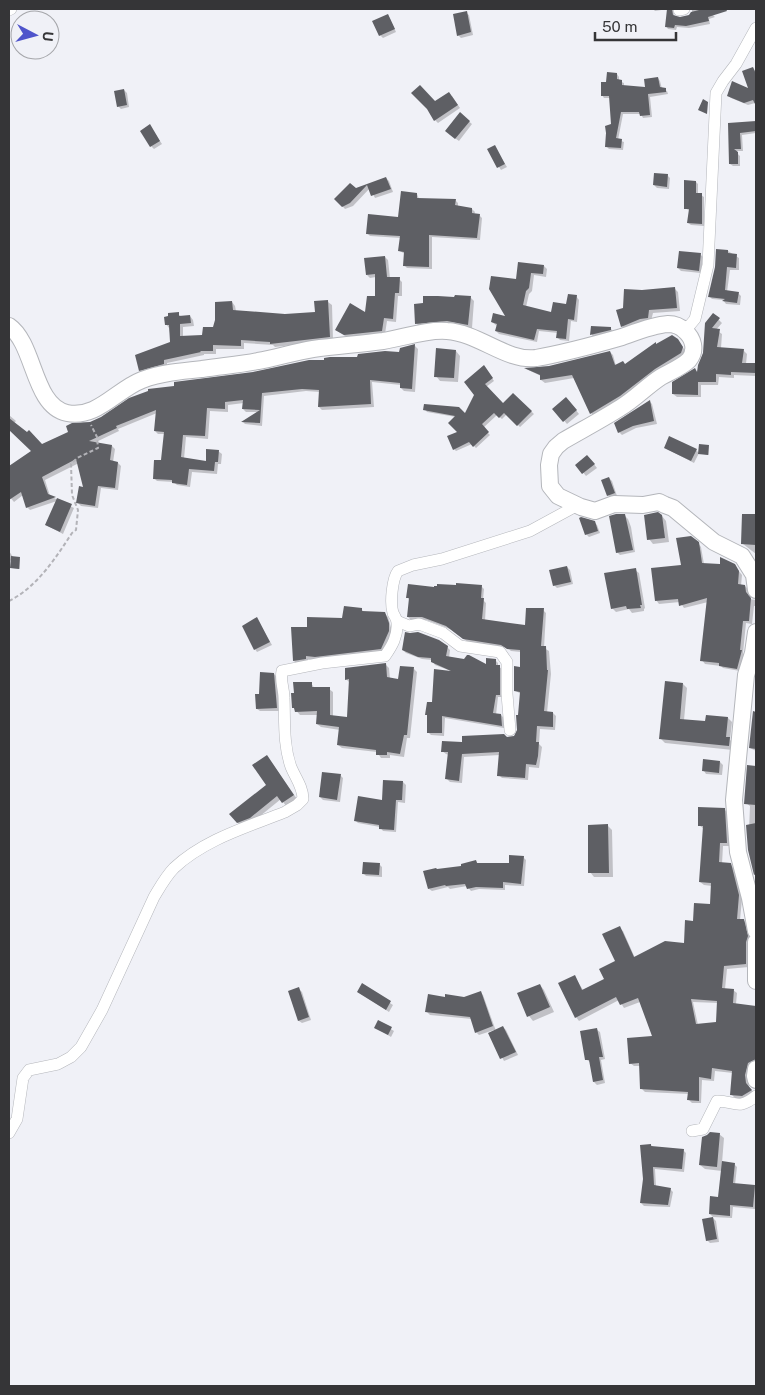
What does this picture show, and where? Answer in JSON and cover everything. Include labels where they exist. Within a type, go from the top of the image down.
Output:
[{"type":"street","points":[[679,9],[684,9]]},
{"type":"street","points":[[683,329],[690,325],[695,318],[708,265],[716,93],[736,64],[756,28]]},
{"type":"street","points":[[9,326],[17,333],[22,342],[44,394],[57,409],[66,413],[84,412],[100,407],[125,388],[145,379],[203,368],[256,362],[313,349],[396,339],[434,331],[448,331],[466,335],[481,340],[510,355],[528,358],[586,348],[661,325],[676,325],[683,329],[691,338],[693,346],[689,360],[660,378],[622,407],[556,446],[549,465],[550,486],[558,496],[595,510],[614,504],[643,505],[659,502],[673,508],[714,542],[742,556],[754,575],[756,590]]},
{"type":"street","points":[[510,730],[507,662],[500,652],[460,646],[442,634],[419,624],[409,626],[398,621],[392,612],[393,582],[398,571],[530,531],[578,505]]},
{"type":"street","points":[[9,1133],[17,1119],[25,1073],[29,1070],[58,1064],[71,1057],[81,1047],[102,1010],[154,897],[174,868],[208,844],[286,812],[303,799],[303,793],[290,766],[284,729],[282,671],[322,663],[385,656],[393,645],[398,621]]},
{"type":"street","points":[[756,632],[753,653],[746,675],[734,800],[738,852],[756,931]]},
{"type":"street","points":[[756,942],[756,981]]},
{"type":"street","points":[[692,1131],[703,1129],[717,1101],[747,1104],[756,1096]]},
{"type":"path","points":[[9,601],[18,597],[50,567],[72,533],[76,530],[78,510],[72,495],[72,464],[77,458],[98,448],[99,444],[84,412]]},
{"type":"building","points":[[667,9],[672,9],[673,15],[680,17],[703,9],[726,9],[727,11],[708,17],[709,21],[686,26],[675,25],[674,28],[665,27]]},
{"type":"building","points":[[467,11],[471,32],[457,36],[453,14]]},
{"type":"building","points":[[388,14],[395,29],[379,36],[372,21]]},
{"type":"building","points":[[753,67],[756,74],[756,106],[753,100],[744,103],[727,96],[732,81],[748,88],[742,71]]},
{"type":"building","points":[[607,72],[617,73],[617,79],[622,80],[622,85],[645,87],[644,79],[658,77],[660,87],[666,88],[666,92],[648,94],[650,115],[640,116],[639,112],[621,112],[616,138],[622,139],[621,148],[605,147],[605,126],[611,124],[609,96],[601,96],[601,82],[606,82]]},
{"type":"building","points":[[420,85],[435,101],[449,92],[458,105],[434,121],[427,109],[411,93]]},
{"type":"building","points":[[124,89],[127,105],[117,107],[114,91]]},
{"type":"building","points":[[703,99],[708,102],[707,114],[698,110]]},
{"type":"building","points":[[460,112],[470,121],[455,139],[445,131]]},
{"type":"building","points":[[756,121],[756,131],[740,133],[741,149],[734,149],[738,152],[738,164],[729,164],[728,123]]},
{"type":"building","points":[[150,124],[160,141],[150,147],[140,131]]},
{"type":"building","points":[[495,145],[505,164],[497,168],[487,149]]},
{"type":"building","points":[[654,173],[668,174],[667,187],[653,185]]},
{"type":"building","points":[[386,177],[391,189],[371,196],[367,185],[350,203],[342,207],[334,199],[350,183],[356,188]]},
{"type":"building","points":[[684,180],[696,181],[696,193],[702,193],[702,224],[687,223],[689,209],[684,209]]},
{"type":"building","points":[[401,191],[417,193],[417,198],[456,199],[455,205],[472,208],[472,213],[480,214],[477,238],[429,235],[429,267],[403,266],[404,252],[398,251],[400,236],[366,234],[368,214],[398,217]]},
{"type":"building","points":[[716,249],[728,250],[728,253],[737,254],[736,268],[727,267],[725,290],[739,292],[737,303],[708,297],[715,267]]},
{"type":"building","points":[[679,251],[701,253],[699,271],[677,268]]},
{"type":"building","points":[[385,256],[387,277],[400,277],[399,293],[395,293],[393,319],[384,318],[382,331],[344,335],[335,330],[350,303],[365,312],[367,296],[375,296],[375,274],[366,275],[364,258]]},
{"type":"building","points":[[518,262],[544,265],[543,274],[531,273],[529,288],[526,291],[523,305],[551,312],[553,302],[566,304],[568,294],[577,295],[574,320],[568,319],[566,339],[556,338],[557,331],[537,329],[534,340],[495,331],[497,324],[491,322],[493,313],[505,316],[489,289],[491,276],[516,279]]},
{"type":"building","points":[[675,287],[677,308],[649,310],[648,318],[640,319],[621,327],[616,310],[623,308],[624,289],[642,290]]},
{"type":"building","points":[[455,295],[471,296],[468,325],[447,321],[415,324],[414,304],[423,303],[423,296],[454,297]]},
{"type":"building","points":[[328,300],[330,337],[270,344],[270,342],[241,340],[241,346],[213,345],[213,351],[200,351],[164,360],[164,364],[139,371],[135,355],[170,342],[169,325],[165,325],[164,317],[168,316],[168,313],[179,312],[179,316],[190,315],[191,323],[180,324],[180,336],[202,335],[203,327],[213,327],[215,302],[232,301],[233,310],[285,314],[315,312],[314,301]]},
{"type":"building","points":[[713,313],[720,318],[712,328],[720,329],[717,347],[744,349],[742,363],[756,363],[756,373],[731,372],[731,375],[716,374],[716,382],[698,382],[698,395],[672,394],[672,382],[695,368],[697,372],[703,353],[705,323]]},
{"type":"building","points":[[591,326],[611,327],[611,330],[590,335]]},
{"type":"building","points":[[672,335],[678,339],[683,347],[681,353],[655,369],[620,396],[590,414],[572,375],[540,380],[540,375],[524,368],[549,366],[610,351],[615,365],[623,361],[625,364],[656,342],[656,344]]},
{"type":"building","points":[[415,344],[412,389],[400,388],[400,383],[370,380],[371,404],[318,407],[319,390],[302,389],[262,393],[260,423],[241,422],[260,410],[242,409],[243,400],[225,402],[225,409],[207,408],[205,436],[183,435],[181,457],[206,461],[206,449],[219,450],[218,462],[215,462],[214,471],[189,469],[187,485],[172,483],[172,480],[153,479],[154,460],[161,460],[164,432],[154,431],[156,410],[116,426],[117,428],[89,441],[112,445],[110,460],[118,462],[115,488],[98,486],[95,506],[76,503],[79,486],[83,487],[76,459],[42,477],[48,494],[56,497],[26,508],[21,492],[9,500],[9,466],[31,451],[9,430],[9,418],[27,432],[29,430],[42,444],[68,432],[66,426],[72,423],[90,422],[101,417],[129,398],[148,391],[148,389],[174,386],[174,382],[253,372],[309,360],[324,360],[324,358],[330,357],[357,357],[358,354],[385,351],[399,352],[400,348]]},
{"type":"building","points":[[436,348],[456,350],[454,378],[434,377]]},
{"type":"building","points":[[484,365],[493,378],[485,384],[503,403],[513,393],[532,411],[517,426],[504,413],[499,418],[494,413],[482,424],[489,432],[473,447],[469,442],[453,450],[447,436],[457,432],[448,423],[455,416],[423,410],[424,404],[459,407],[465,413],[474,395],[464,382]]},
{"type":"building","points":[[566,397],[577,410],[563,422],[552,409]]},
{"type":"building","points":[[650,400],[654,421],[633,426],[618,433],[614,423]]},
{"type":"building","points":[[669,436],[697,449],[691,461],[664,448]]},
{"type":"building","points":[[699,444],[709,445],[708,455],[698,454]]},
{"type":"building","points":[[587,455],[595,464],[582,474],[575,465]]},
{"type":"building","points":[[609,477],[615,493],[607,496],[601,480]]},
{"type":"building","points":[[57,498],[72,504],[60,532],[45,525]]},
{"type":"building","points":[[658,512],[662,515],[665,538],[647,540],[644,515]]},
{"type":"building","points":[[625,514],[633,550],[616,553],[609,516]]},
{"type":"building","points":[[742,514],[756,514],[756,545],[741,544]]},
{"type":"building","points":[[579,518],[595,521],[598,531],[585,535]]},
{"type":"building","points":[[691,536],[699,542],[702,563],[720,564],[720,557],[735,564],[739,571],[738,584],[745,585],[746,592],[751,598],[749,621],[743,621],[740,650],[742,650],[737,669],[719,666],[719,663],[700,661],[707,598],[679,606],[678,599],[655,601],[651,568],[681,565],[676,538]]},
{"type":"building","points":[[11,556],[20,557],[19,569],[10,568]]},
{"type":"building","points":[[567,566],[571,582],[553,586],[549,570]]},
{"type":"building","points":[[636,568],[641,608],[627,609],[626,606],[611,609],[604,573]]},
{"type":"building","points":[[456,583],[482,585],[481,598],[484,598],[482,619],[525,625],[526,608],[544,608],[541,646],[546,646],[548,670],[544,711],[553,712],[553,727],[537,726],[536,742],[539,742],[536,765],[526,764],[525,778],[497,776],[499,752],[462,754],[459,781],[445,779],[448,752],[441,752],[442,741],[462,742],[462,736],[504,734],[507,737],[514,736],[517,730],[516,715],[518,715],[520,692],[514,691],[514,666],[520,667],[520,650],[463,639],[446,626],[422,617],[407,617],[409,598],[406,598],[408,584],[434,587],[437,584],[456,585]]},
{"type":"building","points":[[344,606],[362,608],[362,611],[385,612],[389,623],[389,631],[381,649],[315,657],[306,656],[306,659],[293,661],[291,627],[307,627],[307,617],[342,618]]},
{"type":"building","points":[[257,617],[270,642],[254,650],[242,626]]},
{"type":"building","points":[[405,632],[418,632],[439,640],[448,646],[446,656],[464,659],[469,655],[486,664],[486,658],[496,659],[496,665],[500,665],[500,695],[496,695],[493,713],[501,714],[502,726],[442,716],[442,733],[427,733],[427,715],[425,715],[427,702],[432,702],[434,669],[451,671],[431,662],[431,658],[418,657],[402,650]]},
{"type":"building","points":[[386,663],[387,677],[398,679],[400,666],[414,667],[407,735],[404,735],[400,754],[387,752],[387,755],[376,755],[376,750],[337,745],[339,727],[316,724],[317,711],[295,712],[294,708],[292,708],[291,693],[294,693],[293,682],[312,682],[312,687],[330,687],[330,715],[347,717],[349,679],[345,680],[345,668]]},
{"type":"building","points":[[260,672],[274,673],[277,708],[256,709],[255,694],[259,694]]},
{"type":"building","points":[[665,681],[683,683],[680,719],[705,721],[706,715],[728,717],[726,737],[730,737],[729,746],[659,739]]},
{"type":"building","points":[[753,711],[756,712],[756,749],[749,748]]},
{"type":"building","points":[[267,755],[294,795],[282,803],[277,796],[250,818],[237,823],[229,814],[266,785],[252,765]]},
{"type":"building","points":[[703,759],[720,761],[719,773],[702,771]]},
{"type":"building","points":[[747,765],[756,766],[756,805],[744,804]]},
{"type":"building","points":[[322,772],[341,774],[337,800],[319,797]]},
{"type":"building","points":[[383,780],[403,781],[402,800],[396,800],[394,830],[379,829],[379,825],[354,821],[358,796],[382,800]]},
{"type":"building","points":[[698,807],[725,808],[727,843],[720,843],[719,862],[731,863],[739,895],[737,919],[744,919],[748,936],[746,942],[746,964],[724,966],[722,988],[734,989],[733,1003],[756,1006],[756,1059],[748,1063],[745,1075],[746,1083],[752,1090],[742,1096],[730,1095],[732,1071],[712,1068],[711,1079],[699,1077],[699,1101],[687,1100],[688,1092],[640,1089],[639,1063],[629,1064],[627,1038],[652,1036],[638,998],[620,1005],[616,997],[575,1018],[558,983],[575,975],[582,990],[604,979],[599,969],[615,961],[602,934],[620,926],[634,957],[665,941],[684,943],[685,920],[693,921],[694,903],[710,904],[711,883],[699,882],[703,826],[698,826]],"holes":[[[691,999],[717,1001],[716,1022],[696,1024]]]},
{"type":"building","points":[[756,823],[756,874],[754,875],[748,850],[746,825]]},
{"type":"building","points":[[608,824],[609,873],[588,873],[588,825]]},
{"type":"building","points":[[509,855],[524,856],[521,884],[503,882],[503,888],[476,887],[467,889],[465,884],[445,885],[428,889],[423,871],[461,866],[461,864],[476,860],[477,863],[509,863]]},
{"type":"building","points":[[363,862],[380,863],[379,875],[362,874]]},
{"type":"building","points":[[362,983],[391,1001],[386,1010],[357,992]]},
{"type":"building","points":[[540,984],[550,1007],[527,1017],[517,993]]},
{"type":"building","points":[[299,987],[309,1017],[298,1021],[288,991]]},
{"type":"building","points":[[481,991],[493,1026],[475,1033],[470,1017],[425,1012],[428,994],[445,997],[445,994],[464,997]]},
{"type":"building","points":[[378,1020],[392,1027],[388,1035],[374,1028]]},
{"type":"building","points":[[503,1026],[516,1052],[500,1059],[488,1033]]},
{"type":"building","points":[[597,1028],[603,1057],[599,1057],[603,1080],[593,1082],[589,1060],[585,1060],[580,1031]]},
{"type":"building","points":[[710,1132],[720,1133],[717,1167],[699,1165],[702,1137]]},
{"type":"building","points":[[651,1144],[651,1146],[684,1149],[682,1169],[653,1167],[654,1185],[671,1188],[668,1205],[640,1203],[643,1179],[640,1145]]},
{"type":"building","points":[[722,1161],[735,1163],[733,1183],[755,1185],[753,1207],[730,1205],[730,1216],[709,1214],[710,1196],[718,1197]]},
{"type":"building","points":[[713,1217],[717,1239],[706,1241],[702,1219]]}]
